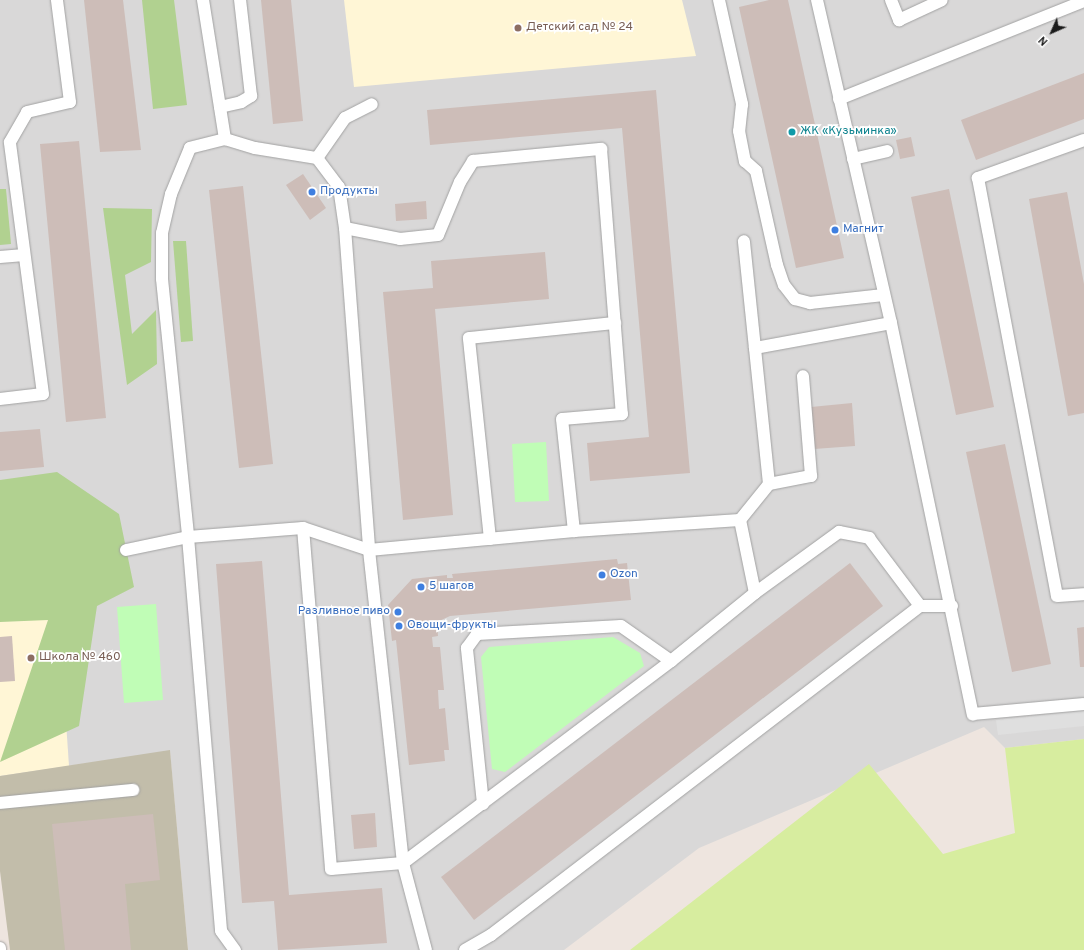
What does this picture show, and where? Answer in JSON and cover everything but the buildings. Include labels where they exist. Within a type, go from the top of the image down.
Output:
[{"type":"lane","points":[[0,399],[43,394],[10,142],[27,112],[70,102],[58,0]]},
{"type":"lane","points":[[203,0],[225,139]]},
{"type":"lane","points":[[220,107],[241,102],[251,96],[240,0]]},
{"type":"lane","points":[[719,0],[742,104],[739,130],[745,161],[756,171],[777,265],[784,285],[795,299],[810,303],[884,295]]},
{"type":"lane","points":[[818,0],[839,99],[891,323],[952,606],[973,714],[1084,704]]},
{"type":"lane","points":[[891,0],[900,20],[942,0]]},
{"type":"lane","points":[[839,99],[1084,1]]},
{"type":"lane","points":[[317,158],[345,118],[372,104]]},
{"type":"lane","points":[[235,950],[221,931],[188,537],[162,279],[162,233],[172,194],[190,148],[225,139],[254,148],[317,158],[339,187],[345,228],[369,550],[403,863],[426,950]]},
{"type":"lane","points":[[1084,140],[978,178],[1057,596],[1084,594]]},
{"type":"lane","points":[[345,228],[400,239],[438,235],[460,182],[473,161],[601,149],[622,414],[562,419],[574,531]]},
{"type":"lane","points":[[853,159],[887,151]]},
{"type":"lane","points":[[744,240],[770,484]]},
{"type":"lane","points":[[0,257],[24,255]]},
{"type":"lane","points":[[490,539],[469,338],[615,323]]},
{"type":"lane","points":[[755,348],[891,323]]},
{"type":"lane","points":[[126,550],[188,537],[303,528],[369,550],[574,531],[740,520],[770,484],[811,476],[803,376]]},
{"type":"lane","points":[[740,520],[755,593]]},
{"type":"lane","points":[[303,528],[331,869],[403,863],[671,661],[755,593],[839,532],[869,538],[920,606]]},
{"type":"lane","points":[[465,950],[491,935],[920,606],[952,606]]},
{"type":"lane","points":[[483,804],[467,648],[477,634],[621,626],[671,661]]},
{"type":"lane","points":[[0,804],[133,790]]},
{"type":"shaded area","points":[[0,0],[1084,0],[1084,739],[1005,748],[984,727],[699,848],[564,950],[188,950],[170,751],[0,776]]},
{"type":"shaded area","name":"Детский сад № 24","points":[[344,0],[682,0],[696,56],[354,87]]},
{"type":"shaded area","name":"Школа № 460","points":[[54,545],[69,766],[0,776],[0,550]]},
{"type":"shaded area","points":[[1084,711],[1084,726],[998,735],[996,720]]},
{"type":"shaded area","points":[[170,750],[188,950],[10,950],[0,871],[0,776]]},
{"type":"green space","points":[[142,0],[174,0],[187,105],[153,109]]},
{"type":"green space","points":[[0,189],[6,189],[11,244],[0,245]]},
{"type":"green space","points":[[103,208],[152,209],[151,262],[125,275],[132,334],[156,310],[157,364],[127,385]]},
{"type":"green space","points":[[173,241],[186,241],[193,341],[181,342]]},
{"type":"green space","points":[[546,442],[549,501],[515,502],[512,444]]},
{"type":"green space","points":[[57,472],[119,514],[134,587],[97,606],[79,726],[0,762],[48,620],[0,622],[0,480]]},
{"type":"green space","points":[[156,604],[163,700],[124,703],[117,607]]},
{"type":"green space","points":[[613,637],[640,653],[644,666],[505,772],[492,769],[481,657],[489,647]]},
{"type":"green space","points":[[1084,739],[1084,950],[630,950],[869,764],[943,854],[1015,833],[1005,748]]},
{"type":"place","name":"Детский сад № 24","points":[[518,28]]},
{"type":"place","name":"ЖК «Кузьминка»","points":[[792,132]]},
{"type":"place","name":"Продукты","points":[[312,192]]},
{"type":"place","name":"Магнит","points":[[835,230]]},
{"type":"place","name":"Ozon","points":[[602,575]]},
{"type":"place","name":"5 шагов","points":[[421,587]]},
{"type":"place","name":"Разливное пиво","points":[[398,612]]},
{"type":"place","name":"Овощи-фрукты","points":[[399,626]]},
{"type":"place","name":"Школа № 460","points":[[31,658]]}]
